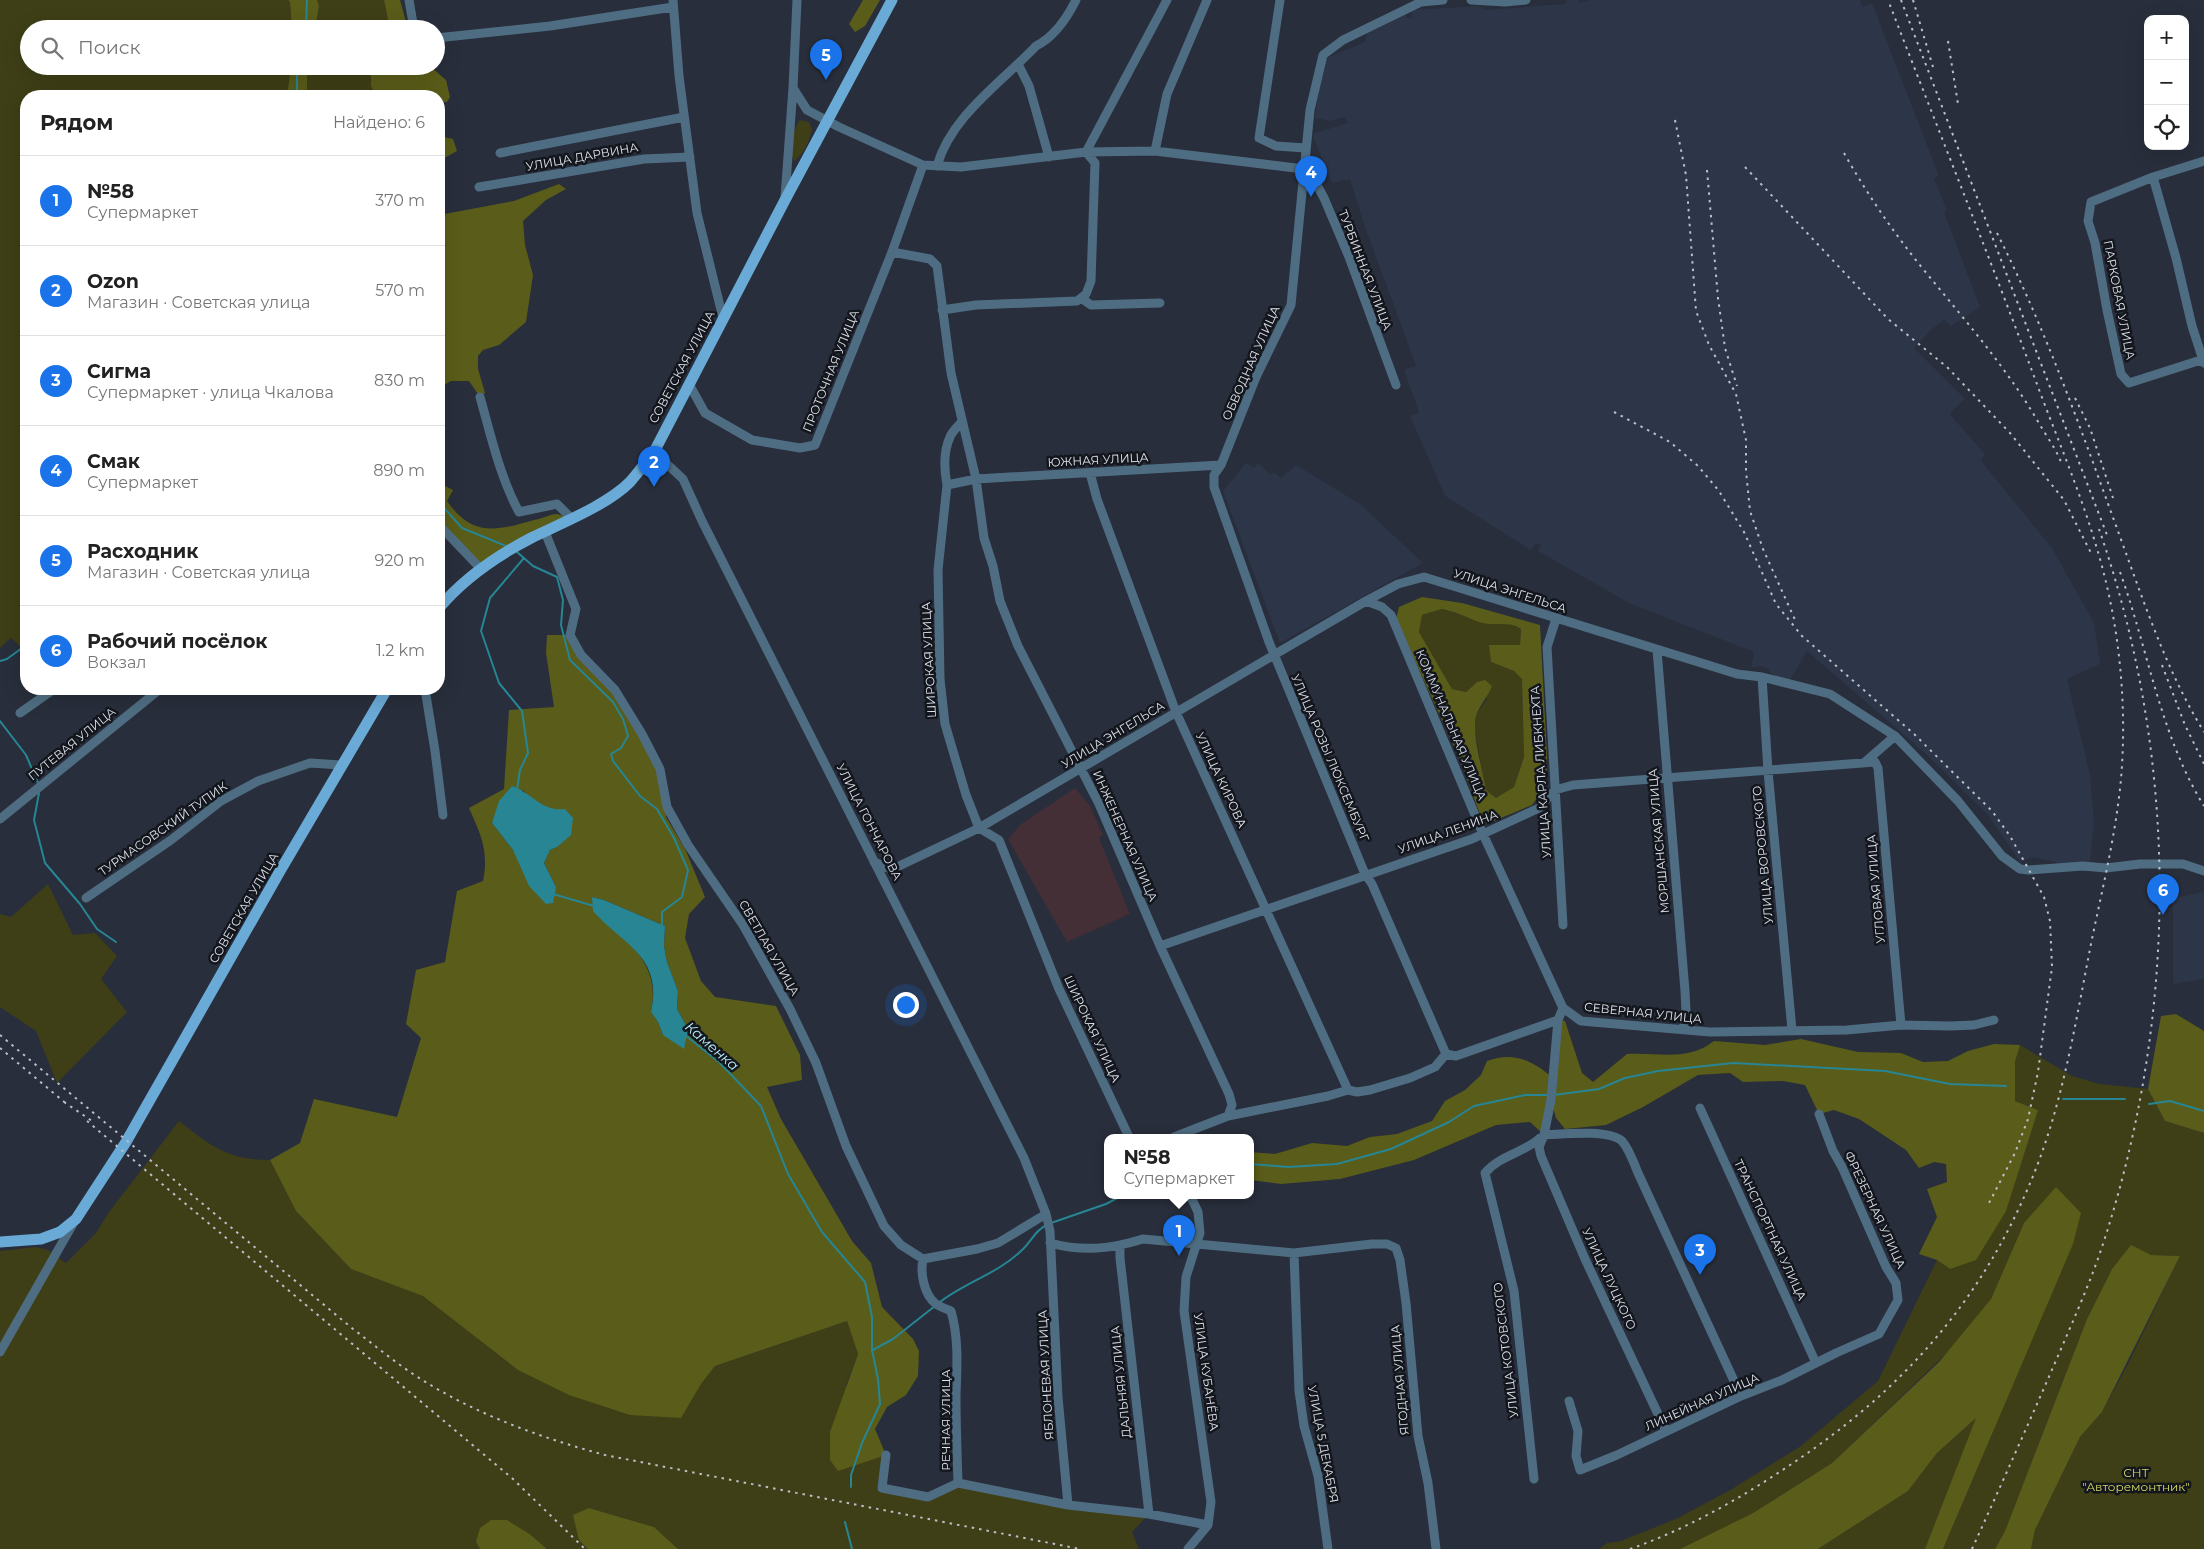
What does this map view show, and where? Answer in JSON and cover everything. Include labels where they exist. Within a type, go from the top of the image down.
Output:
[{"type":"main road","name":"СОВЕТСКАЯ УЛИЦА","points":[[445,601],[454,590],[481,569],[522,543],[572,519],[629,483],[654,452],[784,200],[828,122],[892,0]]},
{"type":"main road","name":"СОВЕТСКАЯ УЛИЦА","points":[[76,1219],[100,1179],[126,1142],[341,765],[383,695]]},
{"type":"main road","points":[[0,1242],[40,1239],[60,1232],[76,1219]]},
{"type":"street","points":[[409,0],[412,20]]},
{"type":"street","name":"СОВЕТСКАЯ УЛИЦА","points":[[784,200],[793,88],[797,0]]},
{"type":"street","points":[[937,166],[941,153],[967,114],[1036,46],[1047,40],[1067,17],[1076,0]]},
{"type":"street","points":[[1086,152],[1167,0]]},
{"type":"street","points":[[1155,151],[1167,94],[1207,0]]},
{"type":"street","points":[[1280,0],[1259,138],[1276,146],[1306,148]]},
{"type":"street","name":"ОБВОДНАЯ УЛИЦА","points":[[1220,465],[1256,377],[1291,305],[1310,110],[1323,55],[1343,40],[1421,1],[1442,0]]},
{"type":"street","points":[[1471,0],[1505,2],[1526,0]]},
{"type":"street","points":[[445,37],[550,26],[673,4],[684,117],[697,213],[723,318]]},
{"type":"street","points":[[1018,64],[1029,86],[1049,156]]},
{"type":"street","points":[[793,88],[807,110],[828,122],[923,165],[961,167],[1086,152],[1155,151],[1304,168]]},
{"type":"street","name":"УЛИЦА ДАРВИНА","points":[[500,153],[684,117]]},
{"type":"street","points":[[942,310],[976,305],[1077,301],[1086,294],[1091,281],[1095,163],[1086,152]]},
{"type":"street","name":"УЛИЦА ДАРВИНА","points":[[479,187],[644,159],[690,156]]},
{"type":"street","points":[[2203,361],[2153,177],[2204,161]]},
{"type":"street","name":"ПРОТОЧНАЯ УЛИЦА","points":[[689,384],[705,413],[752,440],[800,448],[815,445],[892,252],[923,165]]},
{"type":"street","name":"ТУРБИННАЯ УЛИЦА","points":[[1304,168],[1312,176],[1324,198],[1349,257],[1396,385]]},
{"type":"street","name":"ПАРКОВАЯ УЛИЦА","points":[[2153,177],[2091,202],[2088,221],[2096,243],[2106,310],[2121,374],[2129,383],[2203,361]]},
{"type":"street","points":[[892,252],[930,259],[937,266],[951,373],[976,479],[946,485]]},
{"type":"street","points":[[1081,298],[1091,305],[1160,303]]},
{"type":"street","points":[[480,397],[495,453],[510,496],[519,512],[557,504],[572,519]]},
{"type":"street","name":"ШИРОКАЯ УЛИЦА","points":[[962,421],[950,435],[946,450],[944,466],[946,485],[938,570],[940,679],[945,724],[966,795],[979,828],[999,840],[1059,989],[1128,1134]]},
{"type":"street","name":"УЛИЦА ГОНЧАРОВА","points":[[654,452],[683,479],[702,521],[1024,1158],[1047,1218],[1050,1232]]},
{"type":"street","name":"ЮЖНАЯ УЛИЦА","points":[[976,479],[1220,465]]},
{"type":"street","name":"УЛИЦА РОЗЫ ЛЮКСЕМБУРГ","points":[[1220,465],[1214,474],[1214,487],[1274,654],[1365,874],[1372,884],[1446,1054]]},
{"type":"street","name":"УЛИЦА КИРОВА","points":[[1090,473],[1097,499],[1176,712],[1348,1090]]},
{"type":"street","name":"ИНЖЕНЕРНАЯ УЛИЦА","points":[[976,479],[984,538],[993,566],[1000,601],[1018,646],[1099,804],[1160,946],[1229,1094],[1232,1105],[1228,1116]]},
{"type":"street","points":[[445,531],[481,569]]},
{"type":"street","name":"СВЕТЛАЯ УЛИЦА","points":[[545,532],[576,609],[570,635],[581,655],[615,690],[642,734],[660,769],[667,807],[688,845],[742,925],[790,1009],[816,1063],[846,1146],[884,1226],[901,1245],[922,1259]]},
{"type":"street","name":"УЛИЦА ЭНГЕЛЬСА","points":[[979,828],[1366,601],[1398,584],[1424,577],[1736,674],[1762,677],[1830,694],[1895,736],[1958,801],[2002,856],[2020,869],[2082,866],[2106,868],[2140,864],[2183,864],[2204,872]]},
{"type":"street","name":"КОММУНАЛЬНАЯ УЛИЦА","points":[[1366,601],[1382,607],[1391,615],[1483,834],[1563,1008]]},
{"type":"street","name":"УЛИЦА КАРЛА ЛИБКНЕХТА","points":[[1556,619],[1547,647],[1563,925]]},
{"type":"street","name":"МОРШАНСКАЯ УЛИЦА","points":[[1657,650],[1666,779],[1685,991],[1686,1012],[1683,1029]]},
{"type":"street","name":"УЛИЦА ВОРОВСКОГО","points":[[1762,677],[1768,771],[1792,1030]]},
{"type":"street","points":[[20,713],[46,695]]},
{"type":"street","name":"ПУТЕВАЯ УЛИЦА","points":[[0,820],[153,695]]},
{"type":"street","points":[[426,695],[443,815]]},
{"type":"street","points":[[1555,790],[1574,785],[1864,763],[1895,736]]},
{"type":"street","name":"УГЛОВАЯ УЛИЦА","points":[[1864,763],[1875,762],[1878,768],[1901,1025]]},
{"type":"street","name":"ТУРМАСОВСКИЙ ТУПИК","points":[[86,898],[171,840],[221,801],[258,781],[310,763],[341,765]]},
{"type":"street","name":"УЛИЦА ЛЕНИНА","points":[[1160,946],[1483,834],[1539,808],[1555,790]]},
{"type":"street","points":[[874,862],[888,868],[897,867],[979,828]]},
{"type":"street","points":[[1182,1134],[1228,1116],[1328,1096],[1348,1090],[1357,1092],[1370,1090],[1410,1078],[1435,1066],[1446,1054],[1456,1056],[1558,1020],[1563,1008]]},
{"type":"street","name":"СЕВЕРНАЯ УЛИЦА","points":[[1563,1008],[1581,1020],[1720,1033],[1847,1030],[1901,1025],[1966,1025],[1994,1020]]},
{"type":"street","name":"УЛИЦА ЛУЦКОГО","points":[[1558,1020],[1551,1100],[1544,1135],[1539,1147],[1541,1156],[1585,1259],[1666,1431]]},
{"type":"street","name":"ТРАНСПОРТНАЯ УЛИЦА","points":[[1700,1108],[1816,1363]]},
{"type":"street","name":"ФРЕЗЕРНАЯ УЛИЦА","points":[[1818,1114],[1886,1266],[1896,1283],[1898,1300],[1890,1316]]},
{"type":"street","points":[[1544,1135],[1599,1134],[1611,1135],[1621,1140],[1741,1396]]},
{"type":"street","name":"УЛИЦА КОТОВСКОГО","points":[[1534,1478],[1514,1291],[1485,1173],[1496,1161],[1532,1145],[1544,1135]]},
{"type":"street","name":"УЛИЦА КУБАНЁВА","points":[[1192,1199],[1198,1212],[1200,1232],[1186,1277],[1184,1311],[1211,1502],[1208,1525]]},
{"type":"street","points":[[922,1259],[977,1249],[998,1243],[1047,1218]]},
{"type":"street","points":[[0,1352],[76,1219]]},
{"type":"street","name":"ЯБЛОНЕВАЯ УЛИЦА","points":[[1050,1232],[1058,1397],[1068,1505]]},
{"type":"street","points":[[1050,1243],[1081,1249],[1120,1246],[1143,1239],[1294,1253]]},
{"type":"street","name":"ЯГОДНАЯ УЛИЦА","points":[[1294,1253],[1387,1244],[1396,1248],[1400,1260],[1406,1303],[1413,1399],[1418,1436],[1428,1483],[1436,1549]]},
{"type":"street","name":"ДАЛЬНЯЯ УЛИЦА","points":[[1120,1246],[1149,1514]]},
{"type":"street","name":"УЛИЦА 5 ДЕКАБРЯ","points":[[1294,1253],[1299,1392],[1304,1426],[1318,1476],[1328,1549]]},
{"type":"street","name":"РЕЧНАЯ УЛИЦА","points":[[886,1455],[882,1488],[928,1497],[958,1483],[956,1395],[959,1357],[954,1322],[951,1311],[935,1304],[926,1290],[920,1270],[922,1259]]},
{"type":"street","name":"ЛИНЕЙНАЯ УЛИЦА","points":[[1568,1401],[1578,1431],[1576,1456],[1580,1470],[1741,1396],[1782,1380],[1879,1334],[1890,1316]]},
{"type":"street","points":[[958,1483],[1068,1505],[1149,1514],[1208,1525],[1188,1549]]},
{"type":"shaded area","points":[[288,0],[317,0],[319,6],[317,20],[291,20],[290,2]]},
{"type":"shaded area","points":[[384,0],[400,0],[406,20],[388,20]]},
{"type":"shaded area","points":[[863,0],[880,0],[865,26],[855,32],[849,24]]},
{"type":"shaded area","points":[[1567,0],[1579,0],[1580,3],[1589,0],[1860,0],[1863,7],[1872,3],[1939,176],[1934,178],[1947,211],[1944,212],[1980,307],[1951,326],[1944,320],[1932,329],[1914,348],[1965,399],[1951,412],[1951,416],[1985,454],[1981,461],[2052,548],[2094,623],[2100,664],[2067,679],[2090,775],[2094,822],[2090,862],[2063,864],[2034,857],[2020,862],[1988,815],[1925,753],[1807,651],[1790,680],[1779,678],[1769,672],[1769,669],[1760,666],[1751,668],[1754,652],[1629,603],[1538,551],[1541,545],[1535,544],[1531,550],[1445,496],[1410,416],[1419,412],[1404,370],[1416,366],[1365,227],[1350,179],[1332,183],[1312,134],[1348,123],[1345,117],[1331,121],[1315,118],[1319,88],[1327,58],[1365,42],[1367,34],[1406,14],[1407,18],[1412,18],[1412,10],[1479,6],[1486,10],[1565,4]]},
{"type":"shaded area","points":[[290,75],[307,75],[308,90],[288,90]]},
{"type":"shaded area","points":[[371,75],[440,75],[446,80],[450,97],[445,102],[445,90],[373,90]]},
{"type":"shaded area","points":[[445,137],[453,139],[457,151],[445,158]]},
{"type":"shaded area","points":[[559,184],[566,189],[546,200],[523,221],[525,245],[533,275],[526,322],[499,345],[483,350],[478,356],[478,369],[485,393],[480,397],[469,381],[451,381],[445,384],[445,214],[514,201]]},
{"type":"shaded area","points":[[1246,463],[1254,468],[1258,463],[1271,475],[1274,472],[1281,478],[1296,465],[1360,504],[1423,563],[1280,643],[1223,491]]},
{"type":"shaded area","points":[[445,486],[453,490],[447,501],[456,513],[475,526],[486,528],[508,527],[557,514],[572,519],[481,569],[445,531]]},
{"type":"shaded area","points":[[1422,597],[1462,603],[1540,625],[1547,757],[1546,786],[1532,805],[1484,825],[1460,760],[1396,619],[1399,607]],"holes":[[[1442,609],[1479,622],[1506,624],[1521,629],[1520,645],[1489,645],[1491,662],[1514,671],[1522,679],[1524,757],[1514,787],[1496,798],[1486,790],[1475,730],[1477,713],[1492,686],[1485,680],[1477,682],[1466,692],[1452,689],[1419,632],[1422,615]]]},
{"type":"shaded area","points":[[547,635],[570,635],[615,690],[660,769],[667,807],[666,817],[686,851],[705,897],[689,914],[685,938],[701,981],[715,997],[776,1006],[800,1055],[802,1080],[767,1087],[781,1119],[852,1241],[871,1263],[882,1307],[913,1339],[919,1351],[918,1376],[906,1395],[887,1407],[875,1429],[886,1455],[838,1471],[830,1460],[830,1432],[858,1354],[847,1321],[715,1366],[701,1384],[681,1418],[630,1415],[569,1395],[518,1370],[423,1296],[351,1269],[296,1211],[270,1160],[300,1143],[314,1099],[397,1117],[421,1038],[406,1024],[416,970],[445,962],[457,891],[483,881],[485,861],[483,843],[469,808],[504,789],[509,710],[554,707],[546,653]],"holes":[[[523,790],[528,797],[554,811],[557,847],[550,850],[544,863],[556,887],[519,861],[492,823]],[[592,897],[604,900],[665,926],[664,946],[667,962],[678,991],[677,1009],[688,1029],[663,1035],[658,1022],[651,1012],[653,992],[650,975],[643,961],[612,926]]]},
{"type":"shaded area","points":[[1075,788],[1090,806],[1103,835],[1099,838],[1130,914],[1067,942],[1008,839],[1021,824]]},
{"type":"shaded area","points":[[2204,892],[2204,979],[2173,984],[2173,898]]},
{"type":"shaded area","points":[[2176,1014],[2204,1031],[2204,1133],[2165,1121],[2148,1089],[2161,1016]]},
{"type":"shaded area","points":[[1558,1020],[1565,1021],[1582,1073],[1593,1082],[1627,1054],[1683,1054],[1704,1048],[1714,1041],[1765,1045],[1801,1039],[1858,1052],[1901,1053],[1923,1062],[1948,1061],[1968,1051],[1994,1044],[2020,1045],[2015,1062],[2015,1101],[2038,1110],[2006,1211],[1976,1260],[1950,1269],[1937,1260],[1919,1254],[1937,1217],[1927,1189],[1947,1182],[1946,1164],[1934,1162],[1919,1168],[1906,1150],[1859,1119],[1834,1110],[1819,1114],[1805,1085],[1783,1081],[1743,1082],[1730,1073],[1698,1075],[1643,1107],[1606,1125],[1565,1129],[1556,1118],[1551,1101],[1544,1135],[1530,1122],[1496,1125],[1414,1160],[1340,1179],[1281,1184],[1254,1181],[1254,1152],[1275,1154],[1312,1143],[1347,1146],[1370,1137],[1397,1134],[1432,1121],[1445,1101],[1465,1090],[1481,1075],[1487,1061],[1506,1057],[1523,1059],[1553,1078]]},
{"type":"shaded area","points":[[2056,1187],[2081,1213],[2073,1244],[1943,1549],[1925,1549],[1976,1418],[1937,1453],[1908,1491],[1818,1549],[1680,1549],[1753,1513],[1832,1463],[1939,1362],[1991,1299],[2024,1223]]},
{"type":"shaded area","points":[[2131,1245],[2151,1255],[2180,1256],[2102,1412],[2080,1437],[2035,1530],[2031,1549],[1995,1549],[2005,1531],[2087,1319],[2112,1269]]},
{"type":"shaded area","points":[[589,1508],[654,1527],[678,1549],[588,1549],[579,1540],[573,1515]]},
{"type":"shaded area","points":[[491,1520],[507,1520],[531,1535],[547,1549],[480,1549],[476,1542],[480,1528]]},
{"type":"green space","points":[[0,0],[288,0],[290,2],[291,20],[20,20],[20,75],[290,75],[288,90],[20,90],[20,646],[11,638],[0,648]]},
{"type":"green space","points":[[317,0],[384,0],[388,20],[317,20],[319,6]]},
{"type":"green space","points":[[307,75],[371,75],[373,90],[308,90]]},
{"type":"green space","points":[[800,120],[809,122],[812,129],[804,151],[794,161],[791,151],[792,140]]},
{"type":"green space","points":[[1442,609],[1485,623],[1506,624],[1521,629],[1520,645],[1490,645],[1491,662],[1514,671],[1522,678],[1524,757],[1514,787],[1496,798],[1486,790],[1474,727],[1477,713],[1487,699],[1477,682],[1466,692],[1452,689],[1419,632],[1422,615]]},
{"type":"green space","points":[[48,884],[73,935],[95,933],[117,956],[101,979],[127,1012],[57,1083],[36,1031],[0,1007],[0,914],[11,917]]},
{"type":"green space","name":"СНТ \"Авторемонтник\"","points":[[2020,1045],[2072,1076],[2100,1084],[2148,1089],[2165,1121],[2204,1133],[2204,1549],[2031,1549],[2035,1530],[2080,1437],[2102,1412],[2128,1364],[2180,1256],[2151,1255],[2131,1246],[2112,1269],[2087,1319],[2005,1531],[1995,1549],[1943,1549],[1995,1427],[2024,1223],[1991,1299],[1957,1343],[1832,1463],[1753,1513],[1680,1549],[1599,1549],[1607,1543],[1621,1541],[1676,1519],[1732,1489],[1801,1446],[1878,1381],[1937,1260],[1950,1269],[2038,1110],[2015,1101],[2015,1062]]},
{"type":"green space","points":[[179,1121],[221,1150],[243,1157],[270,1160],[296,1211],[351,1269],[423,1295],[518,1370],[701,1384],[715,1366],[847,1321],[858,1354],[846,1385],[886,1455],[882,1488],[928,1497],[958,1483],[1149,1514],[1132,1532],[1139,1549],[678,1549],[654,1527],[589,1508],[579,1539],[588,1549],[547,1549],[531,1535],[476,1542],[480,1549],[0,1549],[0,1251],[36,1247],[48,1250],[66,1263],[96,1233],[109,1212]]},
{"type":"green space","points":[[1977,1417],[1925,1549],[1818,1549],[1908,1491],[1937,1453]]},
{"type":"water","points":[[512,786],[543,805],[550,808],[565,809],[573,818],[571,835],[557,847],[550,850],[544,863],[556,887],[553,903],[546,904],[529,886],[513,850],[492,823],[499,801]]},
{"type":"water","points":[[592,897],[604,900],[665,926],[664,946],[667,962],[678,991],[677,1009],[688,1029],[684,1049],[663,1035],[658,1022],[651,1012],[653,993],[651,978],[646,965],[638,954],[593,911]]},
{"type":"waterway","name":"Каменка","points":[[306,20],[307,0]]},
{"type":"waterway","name":"Каменка","points":[[297,75],[297,90]]},
{"type":"waterway","name":"Каменка","points":[[445,509],[462,528],[506,546]]},
{"type":"waterway","name":"Каменка","points":[[517,552],[533,566],[557,577],[563,600],[561,625],[570,660],[613,702],[623,719],[628,736],[621,748],[611,754],[613,761],[640,796],[657,809],[674,838],[688,870],[682,897],[662,912],[662,925]]},
{"type":"waterway","points":[[517,790],[520,770],[528,753],[522,711],[499,683],[481,631],[490,598],[524,558]]},
{"type":"waterway","points":[[0,661],[7,659],[20,649]]},
{"type":"waterway","points":[[0,721],[26,755],[38,783]]},
{"type":"waterway","points":[[39,793],[34,820],[45,863],[80,904],[97,929],[116,942]]},
{"type":"waterway","points":[[553,894],[594,906]]},
{"type":"waterway","name":"Каменка","points":[[685,1035],[719,1062],[761,1106],[788,1174],[822,1232],[865,1282],[872,1317],[872,1350],[878,1379],[880,1404],[862,1443],[851,1475],[851,1487]]},
{"type":"waterway","points":[[1554,1095],[1599,1089],[1625,1078],[1658,1071],[1733,1063],[1885,1071],[1950,1084],[2006,1086]]},
{"type":"waterway","points":[[1254,1164],[1288,1167],[1337,1164],[1391,1149],[1449,1122],[1474,1106],[1525,1095],[1549,1095]]},
{"type":"waterway","points":[[2063,1099],[2125,1099]]},
{"type":"waterway","points":[[2149,1104],[2170,1101],[2204,1111]]},
{"type":"waterway","points":[[1051,1223],[1115,1199]]},
{"type":"waterway","points":[[940,1302],[1013,1258],[1040,1229],[1047,1225]]},
{"type":"waterway","points":[[873,1350],[893,1339],[935,1306]]},
{"type":"waterway","name":"Каменка","points":[[845,1522],[852,1549]]},
{"type":"railway","points":[[1630,1549],[1689,1524],[1745,1494],[1824,1441],[1901,1376],[1935,1340],[1965,1301],[1992,1259],[2016,1214],[2047,1138],[2063,1082],[2116,819],[2121,779],[2122,689],[2114,622],[2097,547],[1985,247],[1888,0]]},
{"type":"railway","points":[[1901,0],[2107,535]]},
{"type":"railway","points":[[1913,0],[1933,67]]},
{"type":"railway","points":[[1948,41],[1958,104]]},
{"type":"railway","points":[[1675,120],[1686,175],[1696,311],[1709,345],[1736,394],[1746,440],[1746,471],[1750,511],[1763,549],[1796,622]]},
{"type":"railway","points":[[1844,153],[1870,196],[1899,237],[2013,382],[2057,452],[2061,462]]},
{"type":"railway","points":[[1745,167],[1888,319],[1947,367],[2010,433],[2064,500],[2091,553]]},
{"type":"railway","points":[[1707,170],[1718,298],[1725,348],[1737,386]]},
{"type":"railway","points":[[1997,233],[2032,307],[2047,344],[2167,660],[2204,732]]},
{"type":"railway","points":[[2075,398],[2090,428],[2113,498]]},
{"type":"railway","points":[[1614,412],[1670,442],[1698,466],[1719,491],[1744,532],[1776,604],[1802,636],[1914,734],[1992,811],[2010,836],[2044,897],[2050,921],[2052,967],[2038,1072],[2028,1119],[2015,1153],[1989,1203]]},
{"type":"railway","points":[[1972,1549],[2084,1296],[2099,1255],[2129,1153],[2146,1064],[2156,974],[2160,884],[2156,794],[2144,705],[2125,616],[2099,529]]},
{"type":"railway","points":[[2120,572],[2165,721],[2189,779],[2204,806]]},
{"type":"railway","points":[[2162,665],[2185,725],[2204,764]]},
{"type":"railway","points":[[0,1035],[353,1329],[413,1374],[458,1401],[530,1432],[605,1455],[1080,1549]]},
{"type":"railway","points":[[0,1048],[69,1106]]},
{"type":"railway","points":[[64,1102],[95,1123]]},
{"type":"railway","points":[[87,1121],[513,1479],[585,1549]]},
{"type":"place","name":"Расходник","points":[[826,80]]},
{"type":"place","name":"Смак","points":[[1311,197]]},
{"type":"place","name":"Ozon","points":[[654,487]]},
{"type":"place","name":"Рабочий посёлок","points":[[2163,915]]},
{"type":"place","name":"№58","points":[[1179,1256]]},
{"type":"place","name":"Сигма","points":[[1700,1275]]}]
